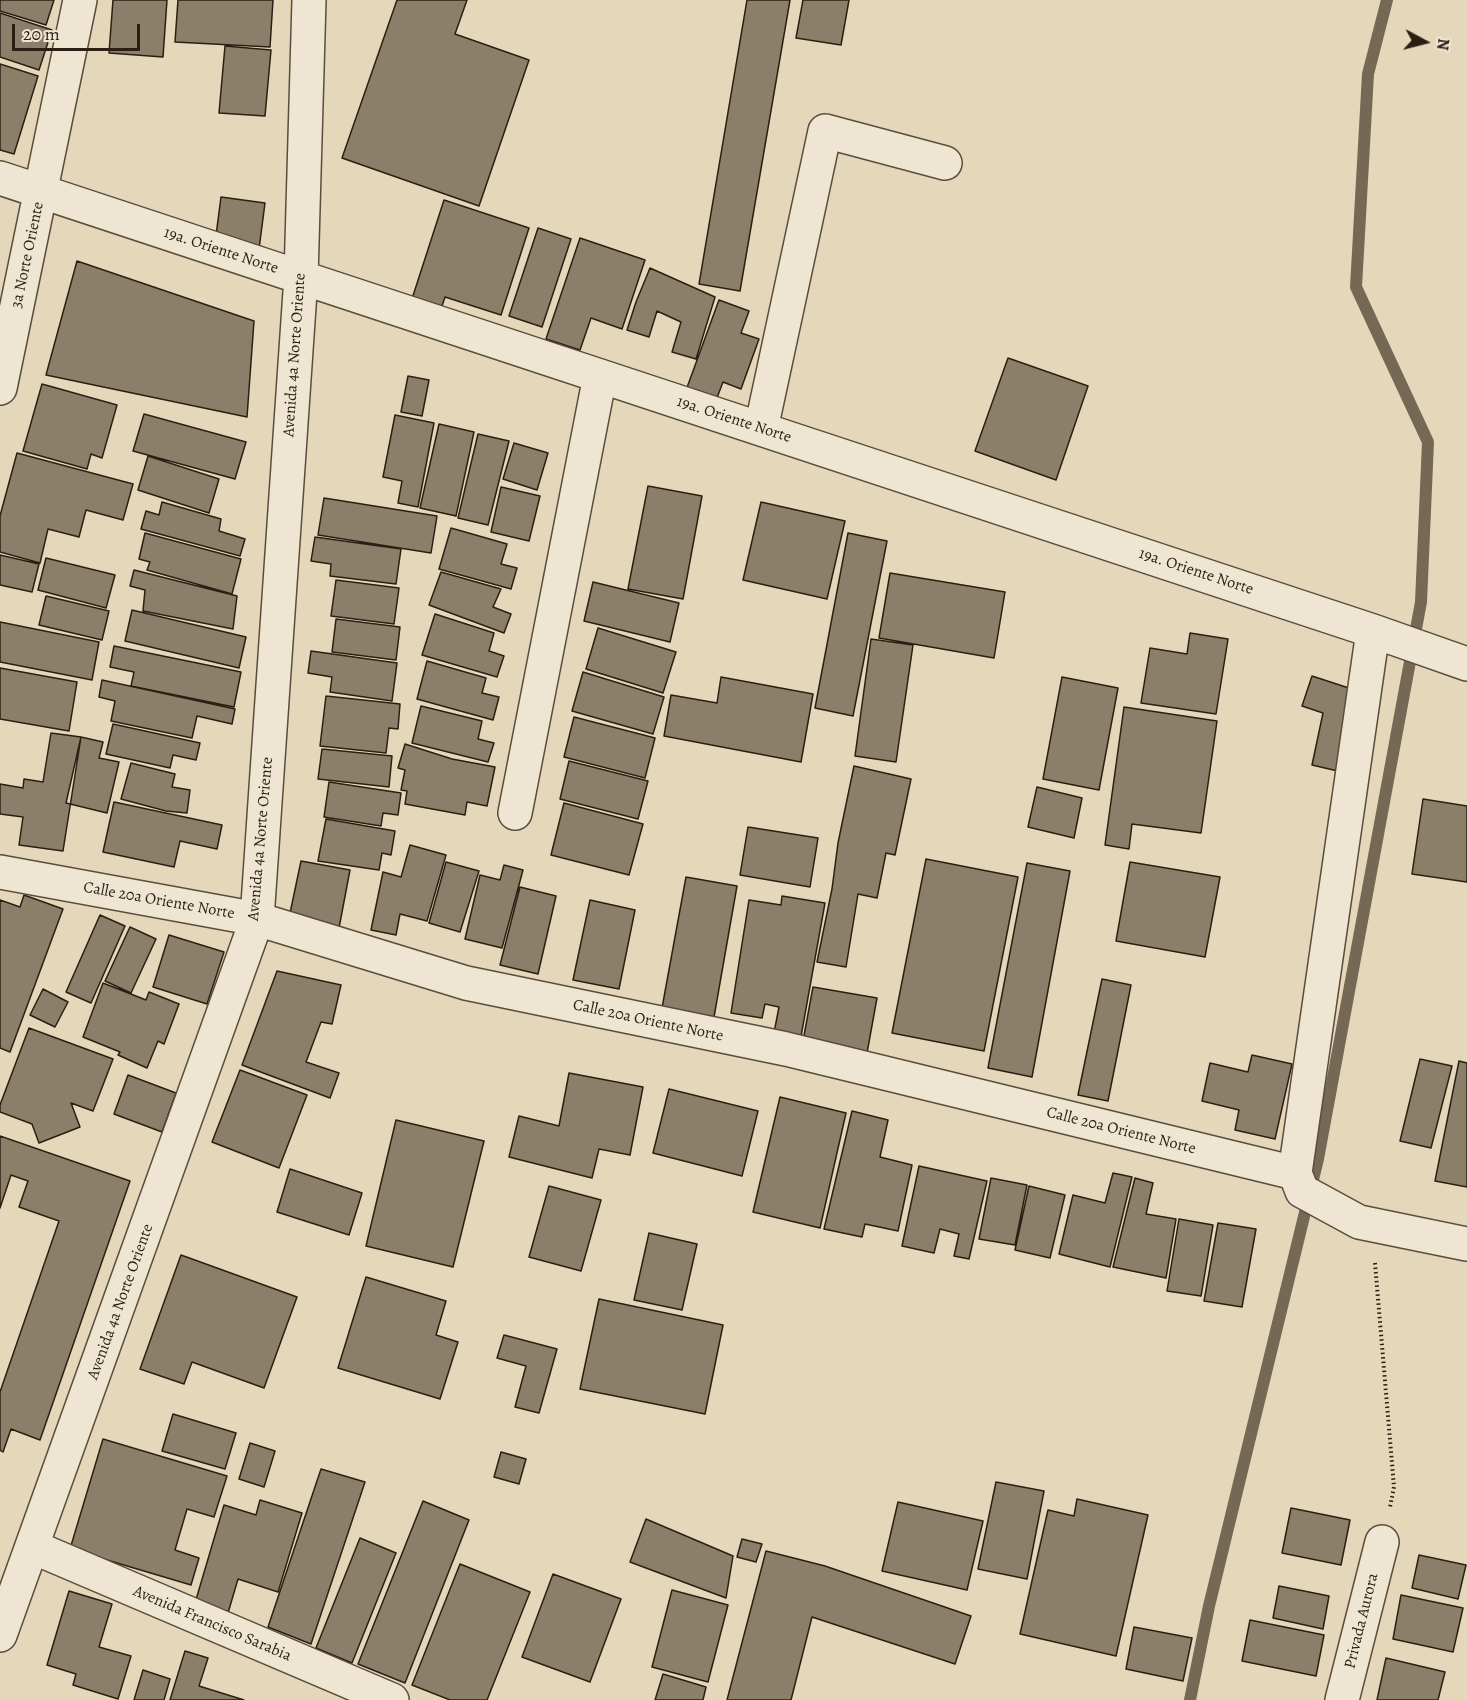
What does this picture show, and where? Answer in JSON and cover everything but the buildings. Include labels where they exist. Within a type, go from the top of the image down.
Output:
[{"type":"street","name":"3a Norte Oriente","points":[[0,388],[80,0]]},
{"type":"street","name":"Avenida 4a Norte Oriente","points":[[0,1635],[257,919],[301,277],[309,0]]},
{"type":"street","points":[[761,429],[825,131],[945,163]]},
{"type":"street","name":"19a. Oriente Norte","points":[[0,178],[1386,635],[1466,664]]},
{"type":"street","points":[[515,813],[600,376]]},
{"type":"street","points":[[1299,1182],[1386,635]]},
{"type":"street","name":"Calle 20a Oriente Norte","points":[[0,872],[257,919],[466,983],[786,1049],[1299,1182],[1366,1223],[1467,1244]]},
{"type":"street","name":"Privada Aurora","points":[[1342,1700],[1382,1542]]},
{"type":"street","name":"Avenida Francisco Sarabia","points":[[33,1547],[392,1700]]},
{"type":"path","points":[[1366,1223],[1394,1487],[1382,1542]]},
{"type":"waterway","points":[[1190,1700],[1209,1606],[1318,1159],[1421,602],[1428,442],[1356,287],[1368,74],[1387,0]]}]
